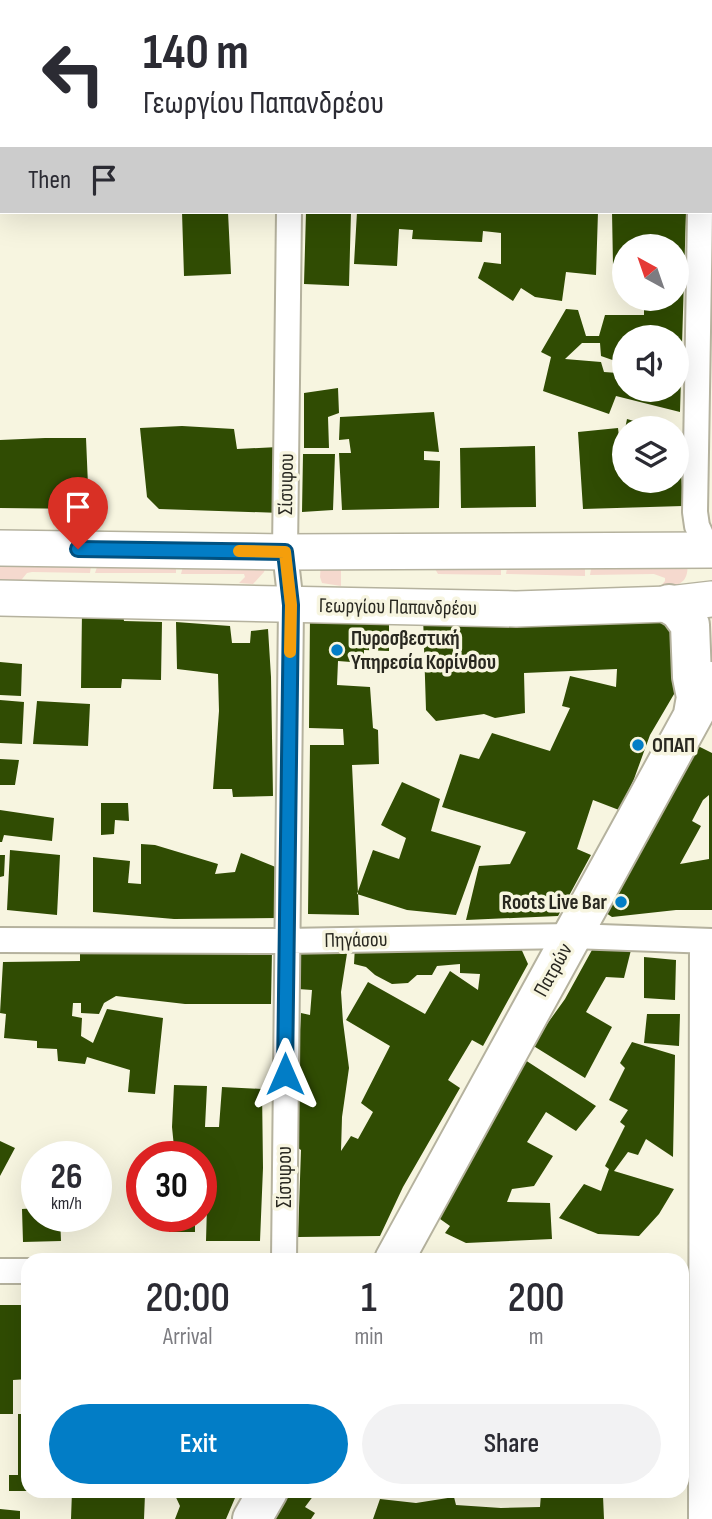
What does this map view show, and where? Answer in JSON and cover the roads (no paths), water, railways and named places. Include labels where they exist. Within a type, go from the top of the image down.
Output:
[{"type":"main road","points":[[669,604],[680,610],[690,625],[692,677],[696,697],[693,716]]},
{"type":"main road","name":"Πατρών","points":[[398,1253],[712,681]]},
{"type":"main road","points":[[252,1519],[264,1498]]},
{"type":"street","name":"Σίσυφου","points":[[284,1253],[291,605],[285,552],[289,214]]},
{"type":"street","points":[[0,548],[711,553],[697,526],[695,512],[700,214]]},
{"type":"street","name":"Γεωργίου Παπανδρέου","points":[[0,598],[516,609],[669,604],[712,599]]},
{"type":"street","name":"Πηγάσου","points":[[0,940],[286,941],[572,936],[707,941]]},
{"type":"street","points":[[701,1519],[698,1271],[707,941]]},
{"type":"street","points":[[0,1271],[21,1271]]},
{"type":"place","name":"Πυροσβεστική Υπηρεσία Κορίνθου","points":[[337,650]]},
{"type":"place","name":"ΟΠΑΠ","points":[[638,745]]},
{"type":"place","name":"Roots Live Bar","points":[[621,902]]}]
